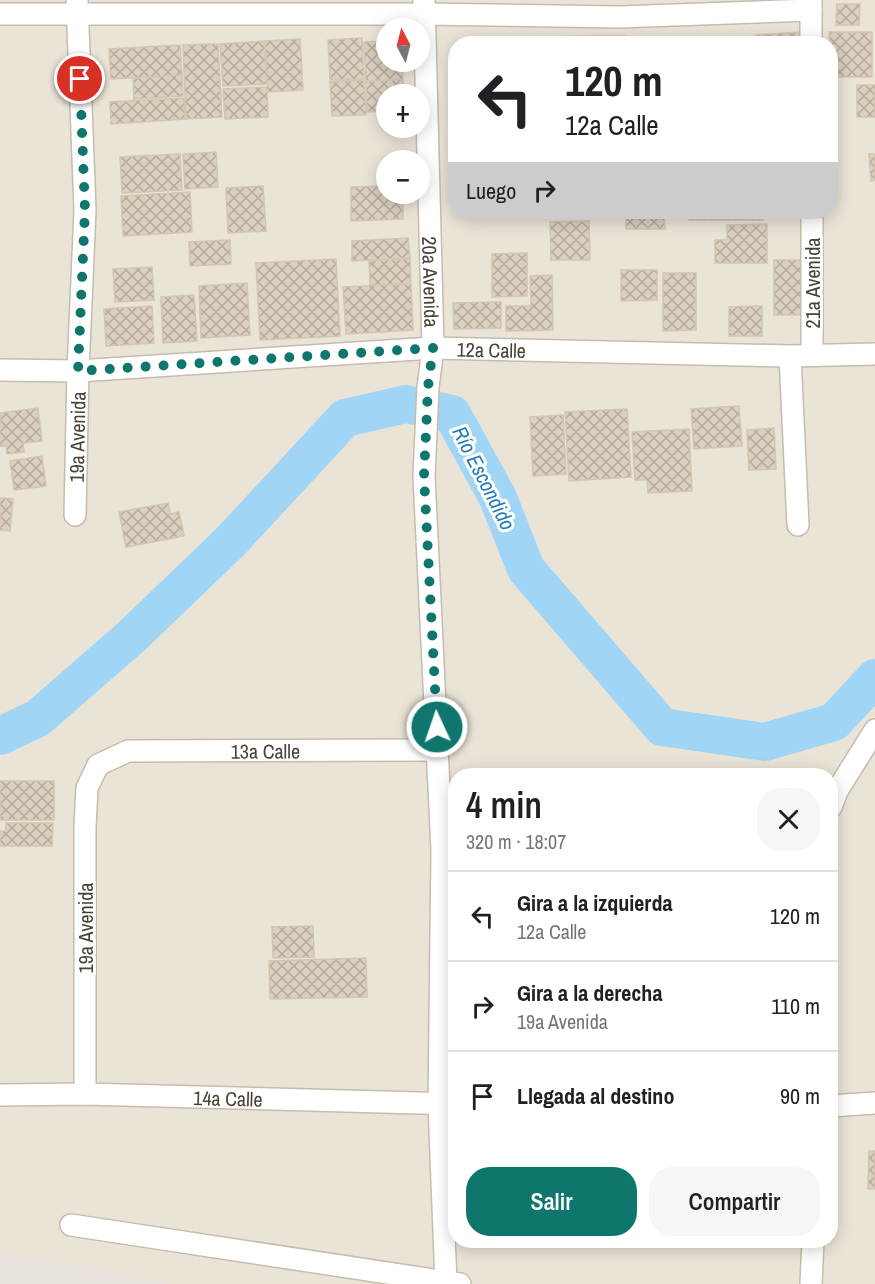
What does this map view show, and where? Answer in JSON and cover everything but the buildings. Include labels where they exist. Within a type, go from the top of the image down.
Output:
[{"type":"street","points":[[0,14],[77,7],[424,7],[619,17],[811,5],[811,36]]},
{"type":"street","name":"19a Avenida","points":[[75,515],[85,210],[77,7]]},
{"type":"street","name":"20a Avenida","points":[[424,7],[433,348],[428,387],[424,476],[438,750],[448,841]]},
{"type":"street","name":"21a Avenida","points":[[812,219],[812,355]]},
{"type":"street","name":"12a Calle","points":[[0,370],[78,371],[433,348],[790,356],[875,354]]},
{"type":"street","points":[[790,356],[798,525]]},
{"type":"street","points":[[838,789],[875,730]]},
{"type":"street","name":"13a Calle","points":[[98,765],[128,751],[438,750]]},
{"type":"street","name":"19a Avenida","points":[[85,1094],[85,826],[87,788],[98,765]]},
{"type":"street","name":"20a Avenida","points":[[448,977],[448,1149]]},
{"type":"street","name":"14a Calle","points":[[0,1095],[85,1094],[447,1104]]},
{"type":"street","points":[[838,1106],[875,1103]]},
{"type":"street","points":[[71,1225],[451,1283]]},
{"type":"street","name":"20a Avenida","points":[[450,1248],[451,1283]]},
{"type":"street","points":[[811,1284],[813,1248]]},
{"type":"shaded area","points":[[0,0],[875,0],[875,1284],[0,1284]]},
{"type":"shaded area","points":[[0,1251],[171,1284],[0,1284]]},
{"type":"waterway","name":"Río Escondido","points":[[0,736],[38,718],[131,637],[230,542],[345,418],[406,404],[452,414],[498,498],[526,569],[662,727],[765,742],[834,722],[875,678]]},
{"type":"route","points":[[80,79],[85,210],[78,371],[433,348],[428,387],[424,476],[437,727]]}]
